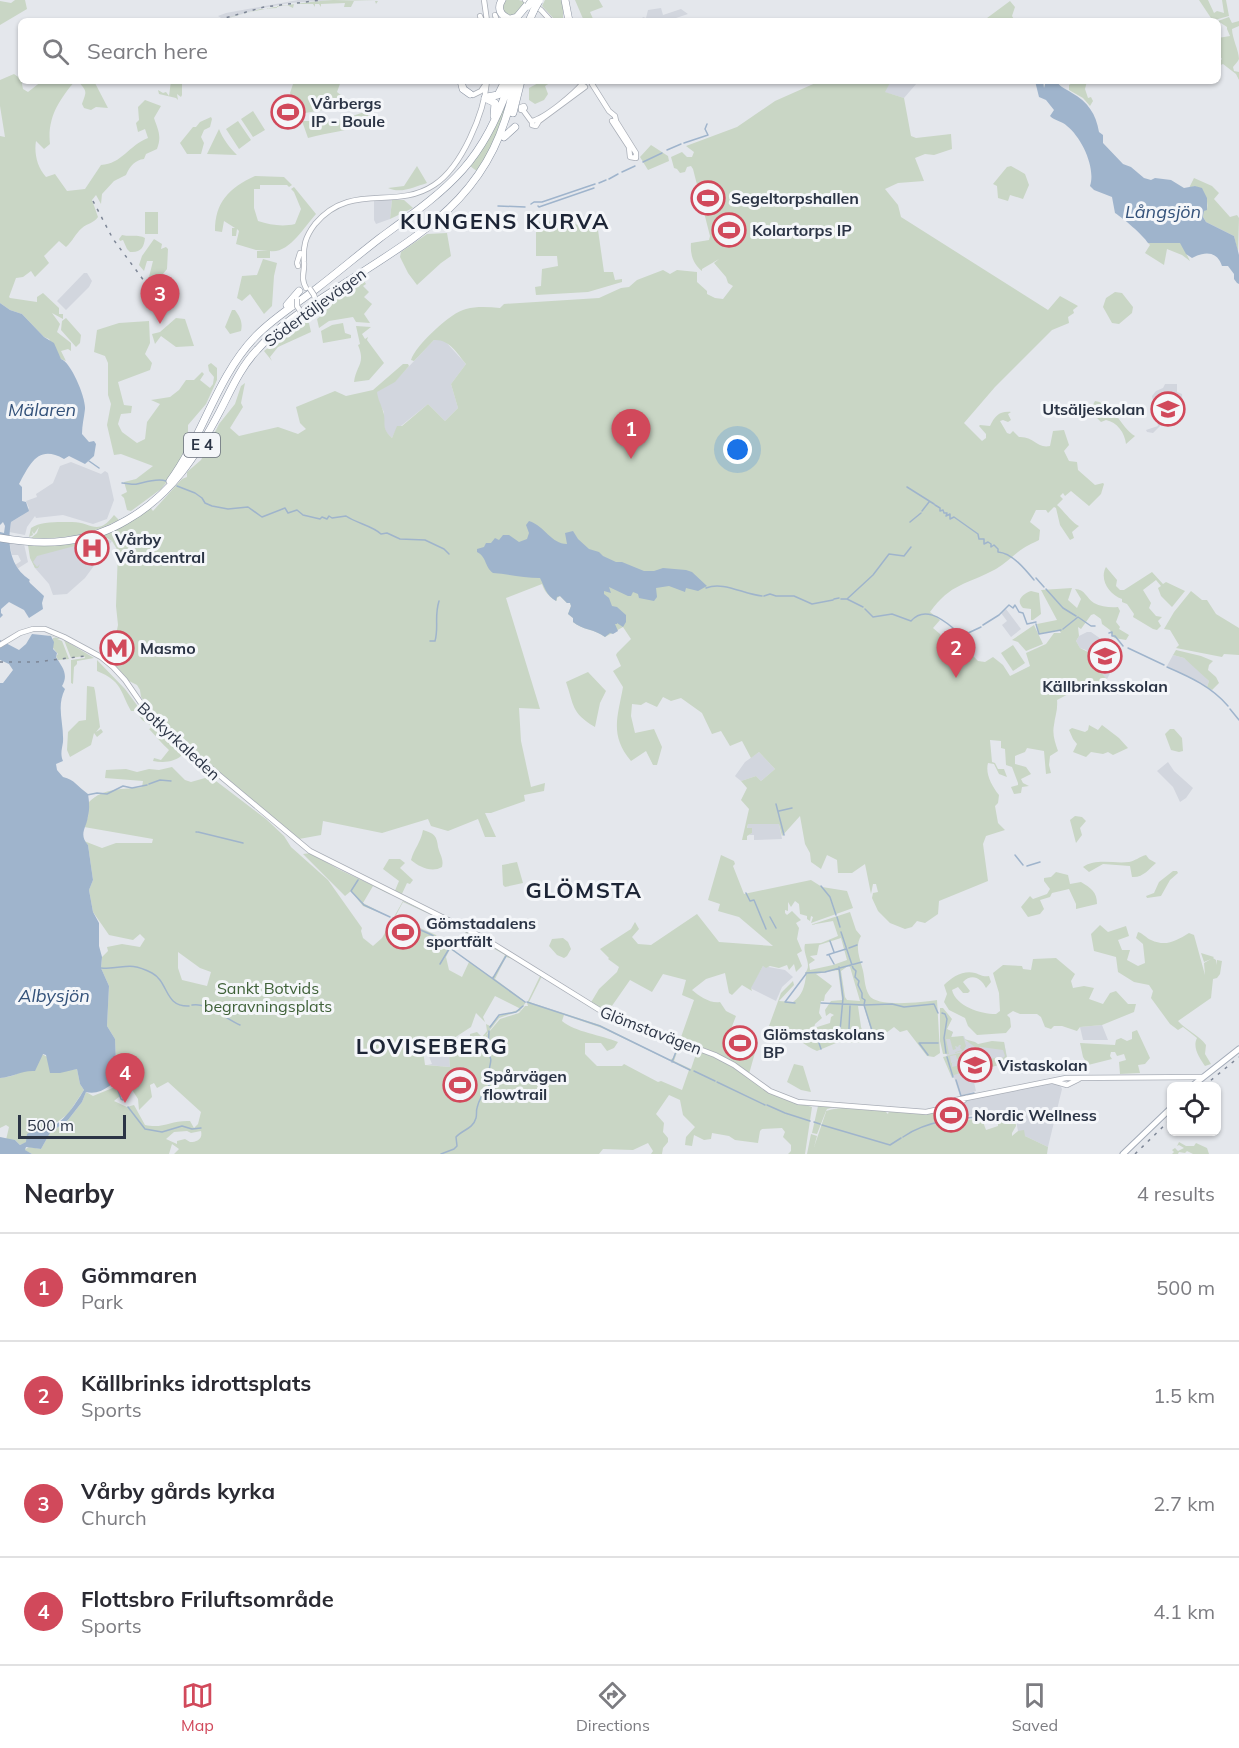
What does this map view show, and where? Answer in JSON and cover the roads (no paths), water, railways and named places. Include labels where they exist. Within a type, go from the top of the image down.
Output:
[{"type":"highway","points":[[502,0],[500,11],[508,18]]},
{"type":"highway","points":[[564,0],[564,18]]},
{"type":"highway","points":[[564,0],[568,18]]},
{"type":"highway","points":[[514,18],[534,3]]},
{"type":"highway","points":[[522,18],[534,3]]},
{"type":"highway","points":[[532,18],[534,3]]},
{"type":"highway","points":[[462,84],[463,89],[472,94]]},
{"type":"highway","points":[[485,97],[498,95],[504,84]]},
{"type":"highway","name":"Södertäljevägen","points":[[12,538],[67,539],[94,532],[140,509],[166,486],[194,442],[234,363],[264,328],[447,188],[478,152],[493,124],[509,84]]},
{"type":"highway","name":"Södertäljevägen","points":[[0,536],[39,543],[67,542],[86,538],[114,527],[142,511],[164,493],[185,470],[198,451],[241,371],[261,346],[299,314],[445,213],[467,192],[480,175],[497,145],[508,116],[514,84]]},
{"type":"highway","points":[[480,175],[491,162],[504,137],[520,84]]},
{"type":"highway","points":[[511,118],[523,109],[519,102],[521,84]]},
{"type":"highway","points":[[521,93],[526,84]]},
{"type":"highway","points":[[447,188],[476,150],[493,120],[495,105],[485,97]]},
{"type":"highway","points":[[504,137],[515,127]]},
{"type":"highway","points":[[397,246],[401,240],[440,214],[458,197],[476,177],[497,145]]},
{"type":"highway","points":[[389,234],[411,221],[445,193],[466,167]]},
{"type":"highway","points":[[194,442],[227,378],[254,343],[279,319],[376,243]]},
{"type":"highway","points":[[234,363],[253,335],[291,301],[354,256],[363,254]]},
{"type":"highway","points":[[198,451],[235,376],[269,333],[377,257],[383,257]]},
{"type":"highway","points":[[314,313],[321,305],[383,257]]},
{"type":"highway","points":[[224,402],[258,352],[304,316]]},
{"type":"main road","points":[[483,0],[485,18]]},
{"type":"main road","points":[[534,3],[543,9],[550,18]]},
{"type":"main road","points":[[472,94],[481,91],[485,84]]},
{"type":"main road","points":[[303,292],[315,296],[317,305],[314,313],[304,316],[297,306],[303,292],[302,254],[306,240],[320,217],[351,200],[408,196],[431,186],[444,177],[455,164],[477,123],[485,97],[486,84]]},
{"type":"main road","points":[[431,186],[451,167],[473,127],[486,84]]},
{"type":"main road","points":[[523,109],[534,121],[538,121],[587,84],[601,101],[633,153]]},
{"type":"main road","points":[[38,629],[44,627],[46,622]]},
{"type":"main road","name":"Botkyrkaleden","points":[[8,641],[24,634],[45,630]]},
{"type":"main road","name":"Botkyrkaleden","points":[[0,646],[23,631],[45,630],[111,665],[149,715],[232,787]]},
{"type":"main road","name":"Botkyrkaleden","points":[[209,769],[232,787]]},
{"type":"main road","name":"Glömstavägen","points":[[232,787],[310,851],[517,958],[602,1012],[715,1055],[734,1065],[766,1088],[786,1098],[807,1104],[929,1112],[966,1098],[1045,1081],[1186,1076],[1195,1082]]},
{"type":"main road","points":[[1197,1082],[1239,1050]]},
{"type":"main road","points":[[1197,1082],[1239,1050]]},
{"type":"main road","points":[[1125,1154],[1167,1113]]},
{"type":"water","name":"Långsjön","points":[[1036,84],[1043,84],[1044,88],[1045,84],[1059,84],[1087,105],[1096,120],[1099,132],[1103,135],[1103,143],[1123,164],[1131,167],[1144,178],[1171,180],[1184,188],[1195,186],[1202,188],[1207,198],[1207,210],[1204,211],[1203,217],[1206,222],[1234,236],[1239,255],[1239,284],[1228,266],[1222,266],[1214,255],[1201,254],[1192,258],[1186,254],[1180,243],[1148,243],[1115,213],[1112,197],[1090,186],[1089,162],[1078,138],[1067,126],[1050,116],[1054,110],[1046,100],[1039,97]]},
{"type":"water","name":"Mälaren","points":[[0,303],[22,314],[44,337],[54,343],[61,359],[73,373],[83,397],[85,409],[82,434],[89,442],[94,441],[96,444],[94,456],[85,464],[69,456],[64,459],[55,455],[41,455],[31,463],[19,484],[22,487],[22,501],[26,502],[29,511],[11,522],[10,547],[18,569],[44,596],[43,609],[29,618],[24,610],[9,602],[1,609],[3,615],[0,618],[0,532],[4,533],[5,526],[3,522],[0,525]]},
{"type":"water","points":[[529,521],[561,543],[567,544],[565,533],[573,531],[589,549],[616,562],[622,562],[644,571],[663,568],[686,570],[692,572],[707,586],[698,591],[686,588],[685,592],[669,586],[656,588],[657,597],[654,601],[639,598],[638,594],[633,592],[631,596],[628,596],[609,587],[611,593],[604,591],[604,594],[609,598],[612,606],[617,607],[626,615],[626,622],[623,627],[615,624],[618,631],[605,637],[573,622],[573,618],[568,614],[570,603],[560,596],[556,601],[553,599],[540,578],[493,573],[477,552],[477,549],[484,547],[486,543],[491,543],[495,538],[499,540],[503,535],[509,535],[519,542],[527,539],[529,533],[526,525]]},
{"type":"water","name":"Albysjön","points":[[32,634],[51,636],[54,642],[53,649],[57,653],[56,657],[65,674],[62,686],[65,689],[61,702],[63,761],[56,764],[57,770],[63,777],[88,794],[89,810],[83,834],[88,845],[93,880],[89,890],[93,912],[99,923],[101,968],[109,986],[107,1026],[115,1039],[116,1061],[123,1073],[102,1090],[86,1092],[82,1102],[68,1120],[50,1133],[41,1149],[26,1147],[25,1150],[32,1154],[0,1154],[0,1137],[15,1140],[20,1145],[26,1142],[27,1134],[35,1129],[43,1130],[58,1124],[84,1090],[80,1084],[77,1069],[50,1073],[46,1055],[43,1054],[35,1071],[0,1078],[0,683],[3,683],[13,670],[9,664],[0,660],[0,640],[19,650]]},
{"type":"waterway","points":[[684,143],[708,135],[705,129],[707,124]]},
{"type":"waterway","points":[[667,150],[681,144]]},
{"type":"waterway","points":[[643,162],[662,153]]},
{"type":"waterway","points":[[622,172],[635,166]]},
{"type":"waterway","points":[[609,179],[618,174]]},
{"type":"waterway","points":[[599,183],[606,180]]},
{"type":"waterway","points":[[531,204],[595,184]]},
{"type":"waterway","points":[[538,206],[594,188]]},
{"type":"waterway","points":[[498,206],[525,207]]},
{"type":"waterway","points":[[89,461],[99,468]]},
{"type":"waterway","points":[[122,483],[166,481]]},
{"type":"waterway","points":[[177,486],[195,493],[205,503],[212,506],[228,509],[248,507],[262,517],[285,508],[288,513],[297,510],[303,515],[320,519],[322,517],[327,519],[329,516],[332,518],[346,516],[381,534],[387,533],[400,539],[425,540],[449,554]]},
{"type":"waterway","points":[[907,487],[934,504]]},
{"type":"waterway","points":[[922,511],[929,502]]},
{"type":"waterway","points":[[935,505],[940,508],[940,511],[947,513],[946,516],[950,514],[950,519],[954,517],[978,534],[979,539],[984,539],[984,544],[988,542],[991,547],[994,545],[998,552],[1013,558],[1034,580]]},
{"type":"waterway","points":[[910,522],[921,513]]},
{"type":"waterway","points":[[847,599],[873,575],[889,554],[904,556],[911,547]]},
{"type":"waterway","points":[[1036,578],[1044,587]]},
{"type":"waterway","points":[[706,588],[719,586],[762,596]]},
{"type":"waterway","points":[[1046,589],[1063,608],[1076,616]]},
{"type":"waterway","points":[[764,596],[770,594],[794,596],[812,604],[833,600]]},
{"type":"waterway","points":[[834,599],[839,598]]},
{"type":"waterway","points":[[841,599],[847,599],[863,607]]},
{"type":"waterway","points":[[430,641],[435,641],[439,601]]},
{"type":"waterway","points":[[983,625],[999,615],[1009,605],[1013,608],[1015,605],[1019,612],[1023,613],[1027,624],[1036,622]]},
{"type":"waterway","points":[[865,609],[873,617],[892,614],[911,621],[921,614],[932,615],[953,628]]},
{"type":"waterway","points":[[1063,629],[1078,617],[1091,626],[1095,626]]},
{"type":"waterway","points":[[1036,624],[1039,634],[1061,630]]},
{"type":"waterway","points":[[961,633],[966,634],[981,627]]},
{"type":"waterway","points":[[955,630],[958,633]]},
{"type":"waterway","points":[[1109,633],[1112,632],[1112,636],[1115,636],[1123,646]]},
{"type":"waterway","points":[[1128,648],[1164,665]]},
{"type":"waterway","points":[[1167,667],[1208,688],[1228,706]]},
{"type":"waterway","points":[[1230,709],[1239,720]]},
{"type":"waterway","points":[[149,784],[160,780],[171,781]]},
{"type":"waterway","points":[[87,795],[107,794],[123,786],[132,788],[147,785]]},
{"type":"waterway","points":[[776,804],[784,835]]},
{"type":"waterway","points":[[779,811],[792,808]]},
{"type":"waterway","points":[[198,832],[243,843]]},
{"type":"waterway","points":[[1015,855],[1023,865]]},
{"type":"waterway","points":[[1027,866],[1040,862]]},
{"type":"waterway","points":[[358,880],[351,891],[364,905],[390,917]]},
{"type":"waterway","points":[[821,886],[830,897],[836,915]]},
{"type":"waterway","points":[[746,893],[750,901],[754,900],[766,929]]},
{"type":"waterway","points":[[770,917],[776,928]]},
{"type":"waterway","points":[[837,917],[840,927]]},
{"type":"waterway","points":[[393,918],[432,935],[525,1002]]},
{"type":"waterway","points":[[841,932],[856,971],[855,977],[859,981],[862,998],[865,1000],[864,1005],[892,1004],[904,1007],[934,1004],[938,1013]]},
{"type":"waterway","points":[[830,941],[834,952]]},
{"type":"waterway","points":[[849,948],[857,945]]},
{"type":"waterway","points":[[440,964],[449,949]]},
{"type":"waterway","points":[[827,955],[846,949]]},
{"type":"waterway","points":[[829,955],[834,964]]},
{"type":"waterway","points":[[493,978],[506,956]]},
{"type":"waterway","points":[[806,973],[825,972],[862,962]]},
{"type":"waterway","points":[[101,968],[131,966],[144,969],[157,977],[175,1003],[189,1006]]},
{"type":"waterway","points":[[839,967],[843,998],[839,1042]]},
{"type":"waterway","points":[[795,1003],[785,1002],[806,974]]},
{"type":"waterway","points":[[527,1002],[600,1026],[690,1070]]},
{"type":"waterway","points":[[821,1003],[864,1005],[874,1037]]},
{"type":"waterway","points":[[192,1005],[210,1008],[240,1025]]},
{"type":"waterway","points":[[490,1027],[499,1015],[516,1012],[523,1006]]},
{"type":"waterway","points":[[849,1029],[850,1006]]},
{"type":"waterway","points":[[942,1013],[947,1019],[944,1038],[946,1053]]},
{"type":"waterway","points":[[441,1154],[457,1146],[456,1137],[472,1125],[480,1099],[489,1087],[491,1060],[488,1052],[489,1031]]},
{"type":"waterway","points":[[821,1049],[818,1040],[839,1032]]},
{"type":"waterway","points":[[928,1055],[919,1043],[938,1043]]},
{"type":"waterway","points":[[672,1062],[679,1044]]},
{"type":"waterway","points":[[947,1057],[953,1077]]},
{"type":"waterway","points":[[694,1071],[715,1081]]},
{"type":"waterway","points":[[956,1080],[961,1096],[974,1093]]},
{"type":"waterway","points":[[115,1082],[123,1100]]},
{"type":"waterway","points":[[717,1082],[765,1105]]},
{"type":"waterway","points":[[767,1105],[810,1121]]},
{"type":"waterway","points":[[128,1107],[145,1129],[162,1132],[182,1126],[192,1129],[201,1128]]},
{"type":"waterway","points":[[903,1137],[943,1121],[1016,1115]]},
{"type":"waterway","points":[[814,1122],[820,1124]]},
{"type":"waterway","points":[[822,1125],[890,1145],[901,1138]]},
{"type":"railway","points":[[225,18],[264,7],[322,0]]},
{"type":"railway","points":[[93,201],[113,239],[159,301]]},
{"type":"railway","points":[[0,662],[36,662],[85,656]]},
{"type":"railway","points":[[1209,1082],[1239,1057]]},
{"type":"railway","points":[[1135,1154],[1167,1123]]},
{"type":"place","name":"Vårbergs IP - Boule","points":[[288,112]]},
{"type":"place","name":"Segeltorpshallen","points":[[708,198]]},
{"type":"place","name":"Kolartorps IP","points":[[729,230]]},
{"type":"place","name":"Vårby gårds kyrka","points":[[160,324]]},
{"type":"place","name":"Utsäljeskolan","points":[[1168,409]]},
{"type":"place","name":"Gömmaren","points":[[631,459]]},
{"type":"place","name":"Vårby Vårdcentral","points":[[92,548]]},
{"type":"place","name":"Masmo","points":[[117,648]]},
{"type":"place","name":"Källbrinksskolan","points":[[1105,656]]},
{"type":"place","name":"Källbrinks idrottsplats","points":[[956,678]]},
{"type":"place","name":"Gömstadalens sportfält","points":[[403,932]]},
{"type":"place","name":"Glömstaskolans BP","points":[[740,1043]]},
{"type":"place","name":"Vistaskolan","points":[[975,1065]]},
{"type":"place","name":"Spårvägen flowtrail","points":[[460,1085]]},
{"type":"place","name":"Flottsbro Friluftsområde","points":[[125,1103]]},
{"type":"place","name":"Nordic Wellness","points":[[951,1115]]},
{"type":"district","name":"KUNGENS KURVA","points":[[505,221]]},
{"type":"district","name":"GLÖMSTA","points":[[584,890]]},
{"type":"district","name":"LOVISEBERG","points":[[432,1046]]},
{"type":"park label","name":"Sankt Botvids begravningsplats","points":[[268,997]]}]
